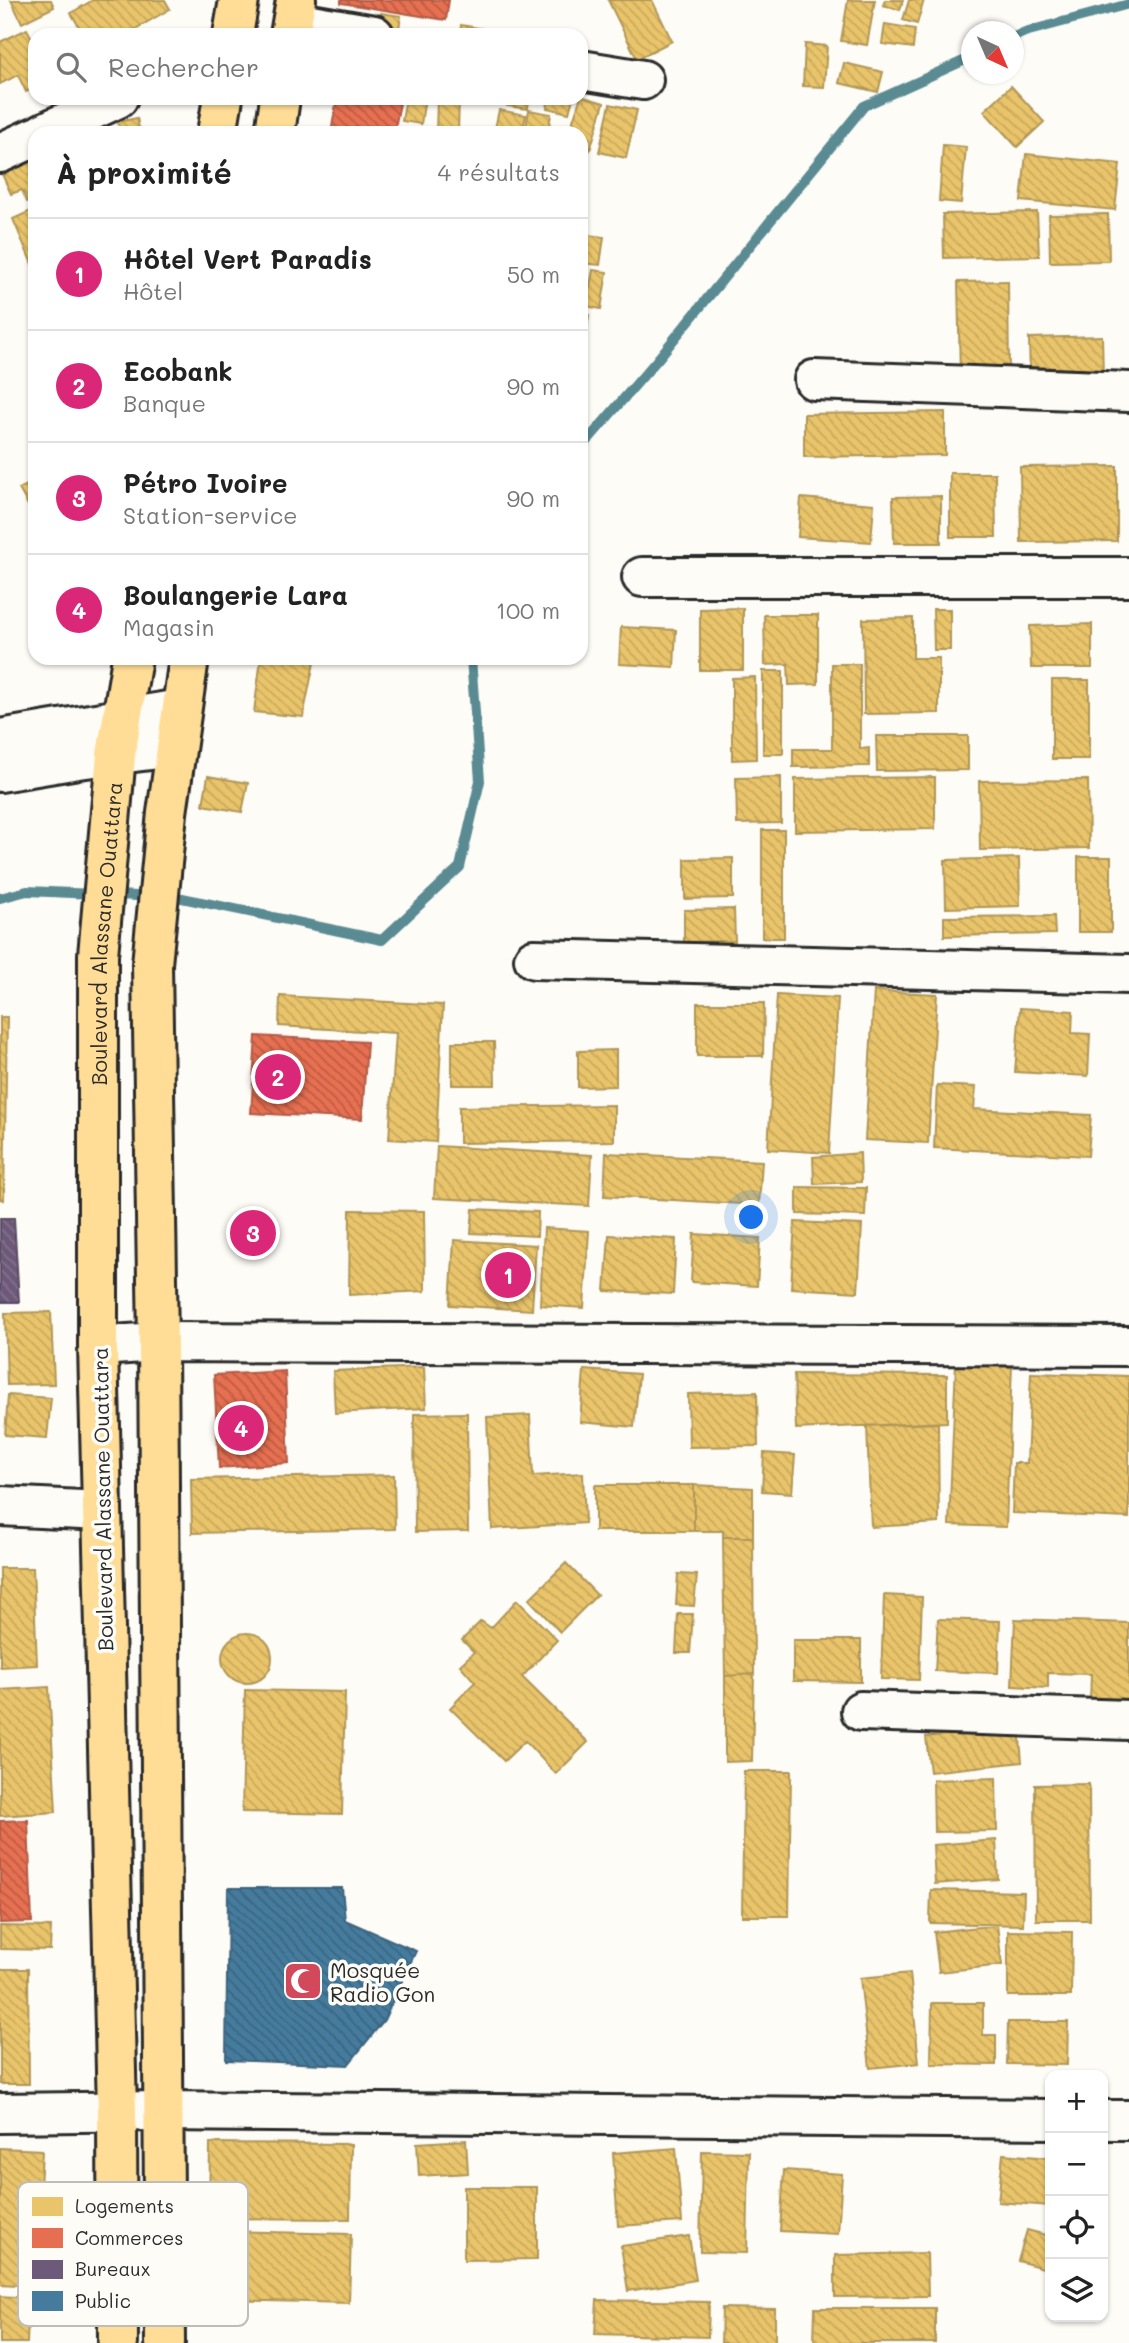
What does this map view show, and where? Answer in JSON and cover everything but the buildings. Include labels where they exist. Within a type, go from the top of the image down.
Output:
[{"type":"main road","points":[[234,28],[239,0]]},
{"type":"main road","points":[[218,126],[222,105]]},
{"type":"main road","points":[[276,126],[279,105]]},
{"type":"main road","name":"Boulevard Alassane Ouattara","points":[[117,2182],[98,1346],[98,955],[111,798],[131,665]]},
{"type":"main road","points":[[163,2182],[158,1342],[152,964],[167,813],[188,665]]},
{"type":"street","points":[[293,19],[339,28]]},
{"type":"street","points":[[588,70],[643,80]]},
{"type":"street","points":[[58,126],[103,105]]},
{"type":"street","points":[[0,153],[28,140]]},
{"type":"street","points":[[814,380],[1129,392]]},
{"type":"street","points":[[642,577],[1129,578]]},
{"type":"street","points":[[0,772],[78,759],[180,709]]},
{"type":"street","points":[[0,739],[119,737],[175,747]]},
{"type":"street","points":[[534,959],[1129,974]]},
{"type":"street","points":[[98,1346],[158,1342],[1129,1346]]},
{"type":"street","points":[[0,1506],[102,1511]]},
{"type":"street","points":[[862,1712],[1129,1720]]},
{"type":"street","points":[[0,2113],[162,2111],[1045,2119]]},
{"type":"street","points":[[1108,2120],[1129,2120]]},
{"type":"waterway","points":[[1024,32],[1129,4]]},
{"type":"waterway","points":[[588,440],[657,360],[864,106],[961,62]]},
{"type":"waterway","points":[[0,898],[27,891],[182,898],[382,940],[460,867],[480,781],[472,665]]},
{"type":"place","name":"Ecobank","points":[[278,1077]]},
{"type":"place","name":"Pétro Ivoire","points":[[253,1233]]},
{"type":"place","name":"Hôtel Vert Paradis","points":[[508,1275]]},
{"type":"place","name":"Boulangerie Lara","points":[[241,1428]]},
{"type":"place","name":"Mosquée Radio Gon","points":[[303,1981]]}]
